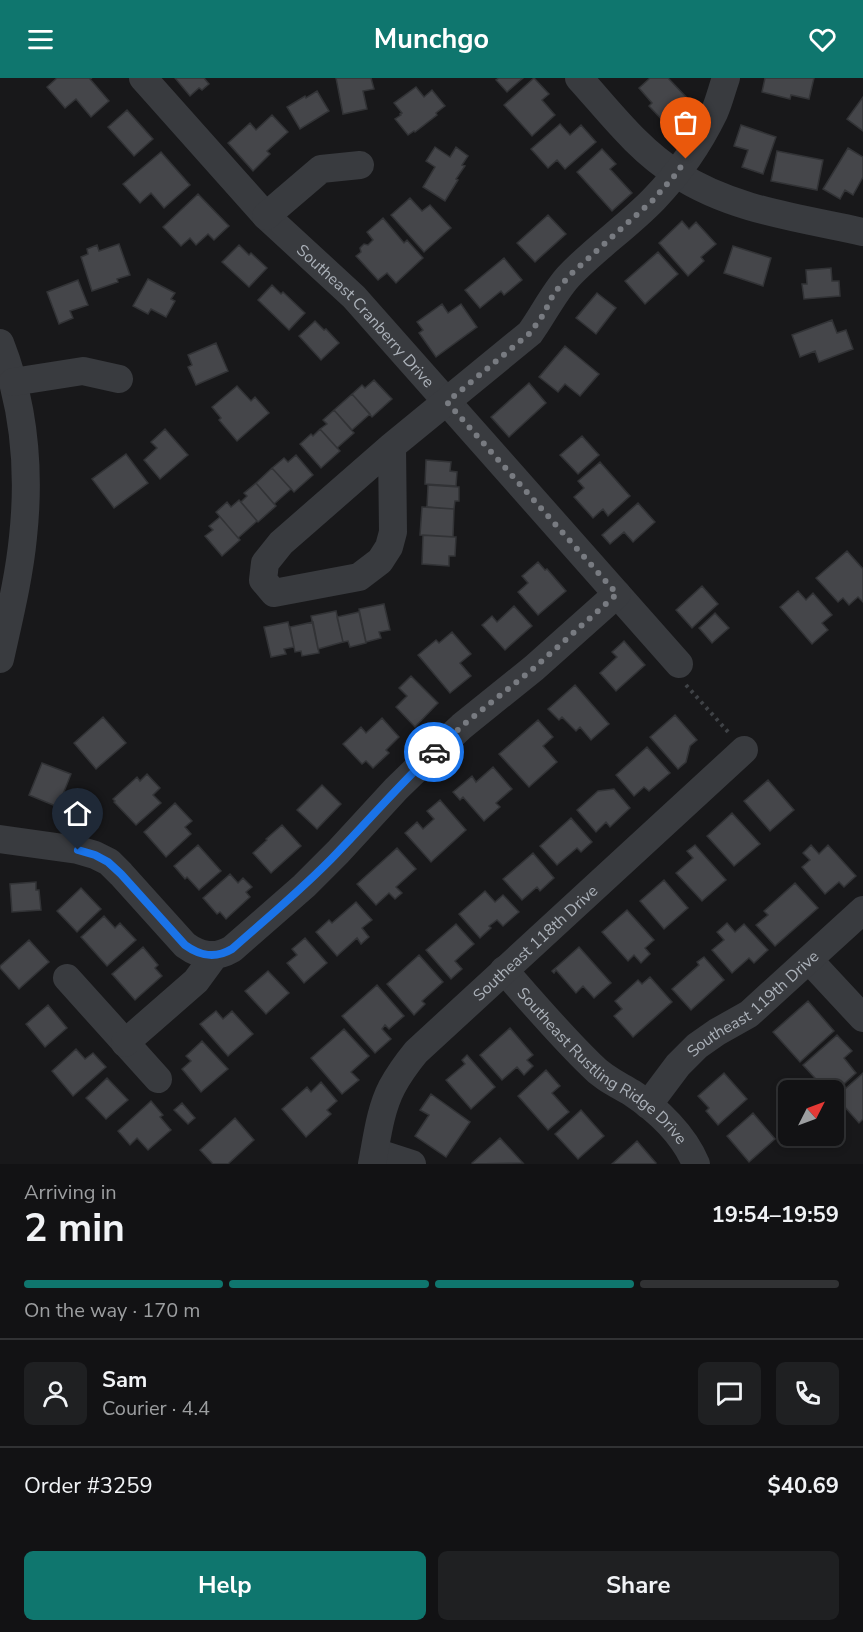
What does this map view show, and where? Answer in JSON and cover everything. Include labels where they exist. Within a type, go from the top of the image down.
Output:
[{"type":"street","name":"Southeast Cranberry Drive","points":[[143,78],[266,216],[354,297],[679,664]]},
{"type":"street","points":[[579,78],[651,155],[676,174],[715,195],[749,207],[863,232]]},
{"type":"street","points":[[393,446],[393,532],[389,547],[380,561],[359,577],[274,593],[263,580],[265,563],[281,543],[393,446],[530,333],[543,315],[554,293],[570,275],[653,200],[676,174],[715,112],[726,78]]},
{"type":"street","points":[[266,216],[321,170],[360,165]]},
{"type":"street","points":[[0,343],[13,382],[26,467],[26,504],[21,556],[0,658]]},
{"type":"street","points":[[13,382],[83,371],[119,380]]},
{"type":"street","points":[[0,839],[78,850],[95,855],[108,862],[121,874],[194,952],[205,955],[224,954],[304,886],[396,789],[462,726],[534,668],[617,594]]},
{"type":"street","name":"Southeast 118th Drive","points":[[373,1158],[381,1115],[391,1089],[416,1052],[744,750]]},
{"type":"street","name":"Southeast 119th Drive","points":[[648,1105],[678,1065],[697,1046],[749,1014],[863,910]]},
{"type":"street","points":[[125,1043],[196,981],[215,955]]},
{"type":"street","points":[[809,960],[863,1018]]},
{"type":"street","name":"Southeast Rustling Ridge Drive","points":[[504,970],[592,1066],[609,1081],[631,1093],[664,1119],[696,1164]]},
{"type":"street","points":[[67,978],[158,1079]]},
{"type":"street","points":[[373,1158],[412,1164]]},
{"type":"path","points":[[679,664],[685,684],[744,750]]},
{"type":"building","points":[[57,78],[92,78],[90,79],[109,101],[91,117],[76,99],[65,108],[47,87]]},
{"type":"building","points":[[175,78],[204,78],[209,84],[202,90],[199,88],[190,96]]},
{"type":"building","points":[[336,78],[371,78],[374,89],[363,91],[367,109],[343,114]]},
{"type":"building","points":[[523,78],[507,92],[496,80]]},
{"type":"building","points":[[534,78],[549,94],[542,100],[555,115],[532,136],[504,105]]},
{"type":"building","points":[[650,78],[668,78],[689,100],[683,105],[685,108],[667,125],[649,106],[652,103],[639,88]]},
{"type":"building","points":[[765,78],[814,78],[809,99],[791,95],[790,99],[762,92]]},
{"type":"building","points":[[416,87],[424,97],[432,90],[445,106],[436,113],[437,115],[408,135],[395,119],[402,113],[394,103]]},
{"type":"building","points":[[317,91],[329,111],[300,129],[287,107]]},
{"type":"building","points":[[863,97],[863,131],[847,119]]},
{"type":"building","points":[[127,110],[153,139],[134,156],[108,127]]},
{"type":"building","points":[[272,115],[288,132],[267,151],[270,154],[253,171],[228,143],[250,123],[256,130]]},
{"type":"building","points":[[560,124],[570,135],[581,125],[596,142],[565,169],[557,160],[548,168],[531,149]]},
{"type":"building","points":[[741,125],[776,137],[763,174],[742,167],[748,150],[734,146]]},
{"type":"building","points":[[435,147],[450,157],[456,147],[468,156],[462,165],[465,166],[456,179],[458,180],[445,201],[423,187],[435,167],[426,161]]},
{"type":"building","points":[[848,148],[863,157],[863,177],[853,195],[845,190],[840,199],[823,189]]},
{"type":"building","points":[[602,149],[616,164],[610,169],[632,193],[612,211],[577,172]]},
{"type":"building","points":[[777,151],[823,160],[817,190],[771,181]]},
{"type":"building","points":[[161,152],[190,185],[164,208],[151,193],[140,203],[123,184]]},
{"type":"building","points":[[198,194],[229,226],[214,240],[208,234],[196,245],[190,238],[181,246],[163,227]]},
{"type":"building","points":[[410,198],[422,211],[430,205],[451,228],[424,252],[391,215]]},
{"type":"building","points":[[548,215],[566,234],[535,262],[517,243]]},
{"type":"building","points":[[383,218],[404,243],[407,240],[423,258],[396,283],[387,273],[378,280],[356,256],[361,252],[360,248],[364,244],[368,245],[373,240],[367,232]]},
{"type":"building","points":[[682,221],[689,229],[696,222],[716,244],[701,257],[704,261],[688,276],[659,243]]},
{"type":"building","points":[[119,244],[130,275],[92,291],[81,257],[88,254],[87,249],[97,245],[99,251]]},
{"type":"building","points":[[239,245],[267,268],[249,287],[222,262]]},
{"type":"building","points":[[733,246],[771,258],[763,286],[724,273]]},
{"type":"building","points":[[658,252],[678,274],[645,304],[625,281]]},
{"type":"building","points":[[504,258],[522,280],[504,295],[501,291],[480,308],[465,290]]},
{"type":"building","points":[[831,268],[832,281],[839,281],[840,296],[804,299],[802,284],[807,284],[806,270]]},
{"type":"building","points":[[148,279],[175,293],[171,299],[175,301],[166,317],[151,309],[148,314],[133,306]]},
{"type":"building","points":[[78,280],[88,305],[70,311],[73,318],[59,324],[47,292]]},
{"type":"building","points":[[272,285],[305,313],[289,330],[258,300]]},
{"type":"building","points":[[597,293],[616,308],[596,334],[576,318]]},
{"type":"building","points":[[442,304],[448,313],[461,304],[477,327],[436,357],[419,333],[423,330],[417,322]]},
{"type":"building","points":[[832,320],[837,333],[846,330],[853,349],[819,362],[815,351],[800,357],[792,335]]},
{"type":"building","points":[[315,321],[339,343],[321,360],[299,336]]},
{"type":"building","points":[[216,343],[228,371],[196,385],[188,367],[192,365],[188,355]]},
{"type":"building","points":[[565,346],[599,374],[580,396],[565,384],[558,392],[539,377]]},
{"type":"building","points":[[374,380],[392,399],[372,417],[352,394],[362,385],[365,388]]},
{"type":"building","points":[[529,383],[546,403],[509,437],[491,417]]},
{"type":"building","points":[[237,386],[251,401],[255,397],[269,413],[237,441],[219,420],[221,418],[212,407]]},
{"type":"building","points":[[352,394],[370,414],[352,430],[334,410]]},
{"type":"building","points":[[334,410],[354,433],[337,448],[320,429],[327,424],[323,420]]},
{"type":"building","points":[[165,429],[188,455],[160,479],[144,460],[157,448],[151,442]]},
{"type":"building","points":[[320,429],[340,451],[321,468],[300,444]]},
{"type":"building","points":[[582,436],[599,455],[578,474],[560,455]]},
{"type":"building","points":[[126,454],[148,483],[114,508],[92,479]]},
{"type":"building","points":[[296,455],[313,475],[294,492],[272,468],[284,458],[288,462]]},
{"type":"building","points":[[426,460],[451,462],[450,471],[457,472],[456,486],[425,484]]},
{"type":"building","points":[[600,462],[630,496],[608,516],[603,509],[593,518],[574,497],[584,488],[578,481]]},
{"type":"building","points":[[272,468],[291,489],[274,504],[256,483]]},
{"type":"building","points":[[256,483],[276,506],[258,522],[241,502],[247,496],[244,493]]},
{"type":"building","points":[[428,485],[459,487],[459,501],[455,501],[454,509],[427,507]]},
{"type":"building","points":[[239,500],[257,521],[238,538],[216,512],[227,502],[231,507]]},
{"type":"building","points":[[638,503],[655,522],[633,542],[624,532],[610,544],[602,535]]},
{"type":"building","points":[[422,507],[454,509],[453,537],[420,535]]},
{"type":"building","points":[[220,517],[240,540],[222,556],[205,536],[213,530],[209,526]]},
{"type":"building","points":[[423,535],[456,537],[455,556],[449,556],[449,566],[422,564]]},
{"type":"building","points":[[847,551],[863,569],[863,602],[858,597],[849,605],[843,598],[838,602],[816,578]]},
{"type":"building","points":[[538,562],[566,591],[538,615],[518,592],[528,583],[522,576]]},
{"type":"building","points":[[702,586],[718,604],[692,628],[676,610]]},
{"type":"building","points":[[798,591],[806,600],[813,593],[832,615],[822,623],[828,630],[812,644],[780,607]]},
{"type":"building","points":[[384,604],[390,630],[379,632],[381,638],[366,642],[359,609]]},
{"type":"building","points":[[514,606],[532,626],[505,650],[482,625],[492,616],[497,622]]},
{"type":"building","points":[[336,611],[343,642],[318,649],[311,616]]},
{"type":"building","points":[[359,612],[366,643],[350,647],[348,641],[343,642],[337,617]]},
{"type":"building","points":[[715,613],[729,628],[712,643],[699,628]]},
{"type":"building","points":[[288,622],[294,647],[284,649],[286,654],[271,657],[264,627]]},
{"type":"building","points":[[313,622],[319,653],[302,656],[301,651],[295,652],[290,627]]},
{"type":"building","points":[[452,632],[471,654],[460,663],[471,676],[450,693],[418,655],[436,640],[439,643]]},
{"type":"building","points":[[624,641],[645,665],[616,691],[600,673],[617,657],[612,652]]},
{"type":"building","points":[[411,676],[438,703],[415,727],[396,707],[407,696],[399,688]]},
{"type":"building","points":[[575,685],[609,724],[591,740],[580,727],[576,731],[562,717],[559,720],[548,709]]},
{"type":"building","points":[[675,715],[697,740],[690,746],[686,762],[678,769],[650,737]]},
{"type":"building","points":[[103,717],[126,743],[96,769],[74,743]]},
{"type":"building","points":[[382,718],[399,737],[386,750],[389,753],[373,768],[366,761],[362,764],[343,744],[361,727],[366,733]]},
{"type":"building","points":[[538,720],[553,737],[543,746],[557,762],[529,787],[499,754]]},
{"type":"building","points":[[647,747],[670,773],[649,791],[644,787],[634,796],[616,775]]},
{"type":"building","points":[[42,763],[71,774],[58,807],[29,795]]},
{"type":"building","points":[[493,767],[512,789],[496,803],[500,807],[484,821],[463,797],[460,800],[453,792],[472,776],[476,782]]},
{"type":"building","points":[[147,774],[160,788],[153,795],[161,803],[136,825],[113,799],[137,777],[140,781]]},
{"type":"building","points":[[768,780],[794,810],[770,831],[744,801]]},
{"type":"building","points":[[322,785],[341,804],[317,829],[297,810]]},
{"type":"building","points":[[614,789],[630,808],[610,827],[606,822],[596,832],[577,810],[598,791]]},
{"type":"building","points":[[440,800],[466,830],[431,862],[405,833],[417,822],[423,829],[434,819],[427,811]]},
{"type":"building","points":[[175,803],[192,821],[185,827],[191,834],[166,857],[144,832]]},
{"type":"building","points":[[732,813],[760,844],[734,866],[707,836]]},
{"type":"building","points":[[571,818],[592,842],[581,852],[577,848],[557,865],[540,846]]},
{"type":"building","points":[[282,825],[301,846],[271,873],[253,853]]},
{"type":"building","points":[[198,845],[221,871],[199,890],[174,866]]},
{"type":"building","points":[[695,845],[726,880],[702,901],[676,873],[693,858],[687,851]]},
{"type":"building","points":[[811,845],[819,854],[828,845],[856,876],[844,887],[839,882],[825,894],[802,867],[810,860],[803,853]]},
{"type":"building","points":[[397,848],[416,869],[396,887],[402,893],[395,899],[389,893],[376,905],[357,884]]},
{"type":"building","points":[[533,853],[554,878],[540,891],[537,887],[522,900],[503,879]]},
{"type":"building","points":[[230,874],[238,883],[243,878],[252,887],[246,892],[250,897],[226,919],[220,912],[217,914],[203,898]]},
{"type":"building","points":[[664,880],[688,908],[664,929],[640,901]]},
{"type":"building","points":[[36,882],[41,910],[12,912],[10,884]]},
{"type":"building","points":[[795,883],[818,908],[775,946],[756,925],[768,915],[764,911]]},
{"type":"building","points":[[81,888],[101,909],[77,932],[57,911]]},
{"type":"building","points":[[485,891],[495,902],[503,895],[519,912],[503,926],[497,920],[480,938],[459,914]]},
{"type":"building","points":[[356,902],[372,920],[362,928],[369,937],[361,944],[357,938],[337,956],[316,932],[329,920],[332,923]]},
{"type":"building","points":[[627,910],[654,940],[645,948],[650,954],[641,963],[634,955],[628,961],[602,932]]},
{"type":"building","points":[[104,916],[115,928],[120,923],[136,940],[107,966],[81,937]]},
{"type":"building","points":[[727,923],[735,932],[744,924],[768,950],[754,963],[749,958],[732,973],[712,950],[724,940],[717,932]]},
{"type":"building","points":[[456,924],[474,944],[455,961],[462,969],[451,979],[426,950]]},
{"type":"building","points":[[305,938],[327,963],[304,983],[287,963],[297,955],[292,949]]},
{"type":"building","points":[[29,940],[49,962],[19,989],[0,966]]},
{"type":"building","points":[[143,947],[158,965],[155,968],[162,976],[135,1000],[112,974]]},
{"type":"building","points":[[579,947],[611,983],[594,998],[583,986],[576,993],[556,970],[554,973],[552,971]]},
{"type":"building","points":[[419,955],[443,982],[422,1001],[425,1004],[414,1015],[387,984]]},
{"type":"building","points":[[704,957],[724,980],[691,1010],[672,989],[699,965],[697,962]]},
{"type":"building","points":[[268,971],[289,993],[266,1014],[245,991]]},
{"type":"building","points":[[650,977],[672,1002],[633,1037],[614,1016],[622,1009],[615,1001],[638,980],[642,984]]},
{"type":"building","points":[[377,985],[404,1016],[389,1029],[385,1025],[382,1029],[391,1039],[375,1053],[342,1016]]},
{"type":"building","points":[[808,1001],[834,1031],[800,1062],[773,1032]]},
{"type":"building","points":[[48,1005],[67,1028],[45,1047],[26,1024]]},
{"type":"building","points":[[216,1011],[223,1019],[232,1011],[253,1034],[228,1056],[200,1024]]},
{"type":"building","points":[[510,1028],[533,1055],[527,1060],[533,1066],[524,1075],[517,1067],[502,1080],[480,1055]]},
{"type":"building","points":[[344,1029],[369,1056],[351,1072],[359,1080],[342,1094],[311,1058]]},
{"type":"building","points":[[837,1035],[852,1051],[844,1058],[856,1073],[844,1084],[844,1080],[817,1080],[803,1065]]},
{"type":"building","points":[[202,1041],[228,1069],[201,1092],[182,1069],[191,1061],[186,1056]]},
{"type":"building","points":[[76,1049],[85,1059],[93,1053],[106,1067],[73,1096],[52,1071]]},
{"type":"building","points":[[467,1055],[495,1087],[471,1109],[446,1080],[465,1064],[462,1060]]},
{"type":"building","points":[[546,1070],[560,1086],[552,1093],[569,1112],[548,1130],[518,1096]]},
{"type":"building","points":[[724,1073],[747,1099],[718,1125],[706,1111],[709,1108],[698,1096]]},
{"type":"building","points":[[863,1073],[863,1119],[859,1123],[844,1106],[844,1090]]},
{"type":"building","points":[[107,1078],[128,1100],[106,1119],[86,1098]]},
{"type":"building","points":[[321,1082],[337,1101],[327,1110],[331,1114],[306,1137],[282,1109],[307,1087],[311,1092]]},
{"type":"building","points":[[431,1094],[470,1122],[446,1157],[415,1136],[429,1115],[420,1110]]},
{"type":"building","points":[[151,1101],[163,1115],[160,1117],[171,1130],[148,1150],[137,1138],[130,1145],[118,1131]]},
{"type":"building","points":[[182,1103],[195,1118],[188,1124],[174,1110]]},
{"type":"building","points":[[581,1110],[604,1136],[578,1159],[555,1134]]},
{"type":"building","points":[[753,1113],[775,1139],[749,1162],[727,1136]]},
{"type":"building","points":[[235,1118],[254,1140],[228,1164],[213,1164],[200,1150]]},
{"type":"building","points":[[500,1138],[523,1163],[472,1163]]},
{"type":"building","points":[[637,1141],[655,1164],[612,1164]]},
{"type":"way so far","points":[[434,752],[617,594],[447,402],[530,333],[543,315],[554,293],[570,275],[653,200],[686,159]]},
{"type":"route","points":[[78,850],[108,862],[194,952],[205,955],[224,954],[304,886],[434,752]]}]
